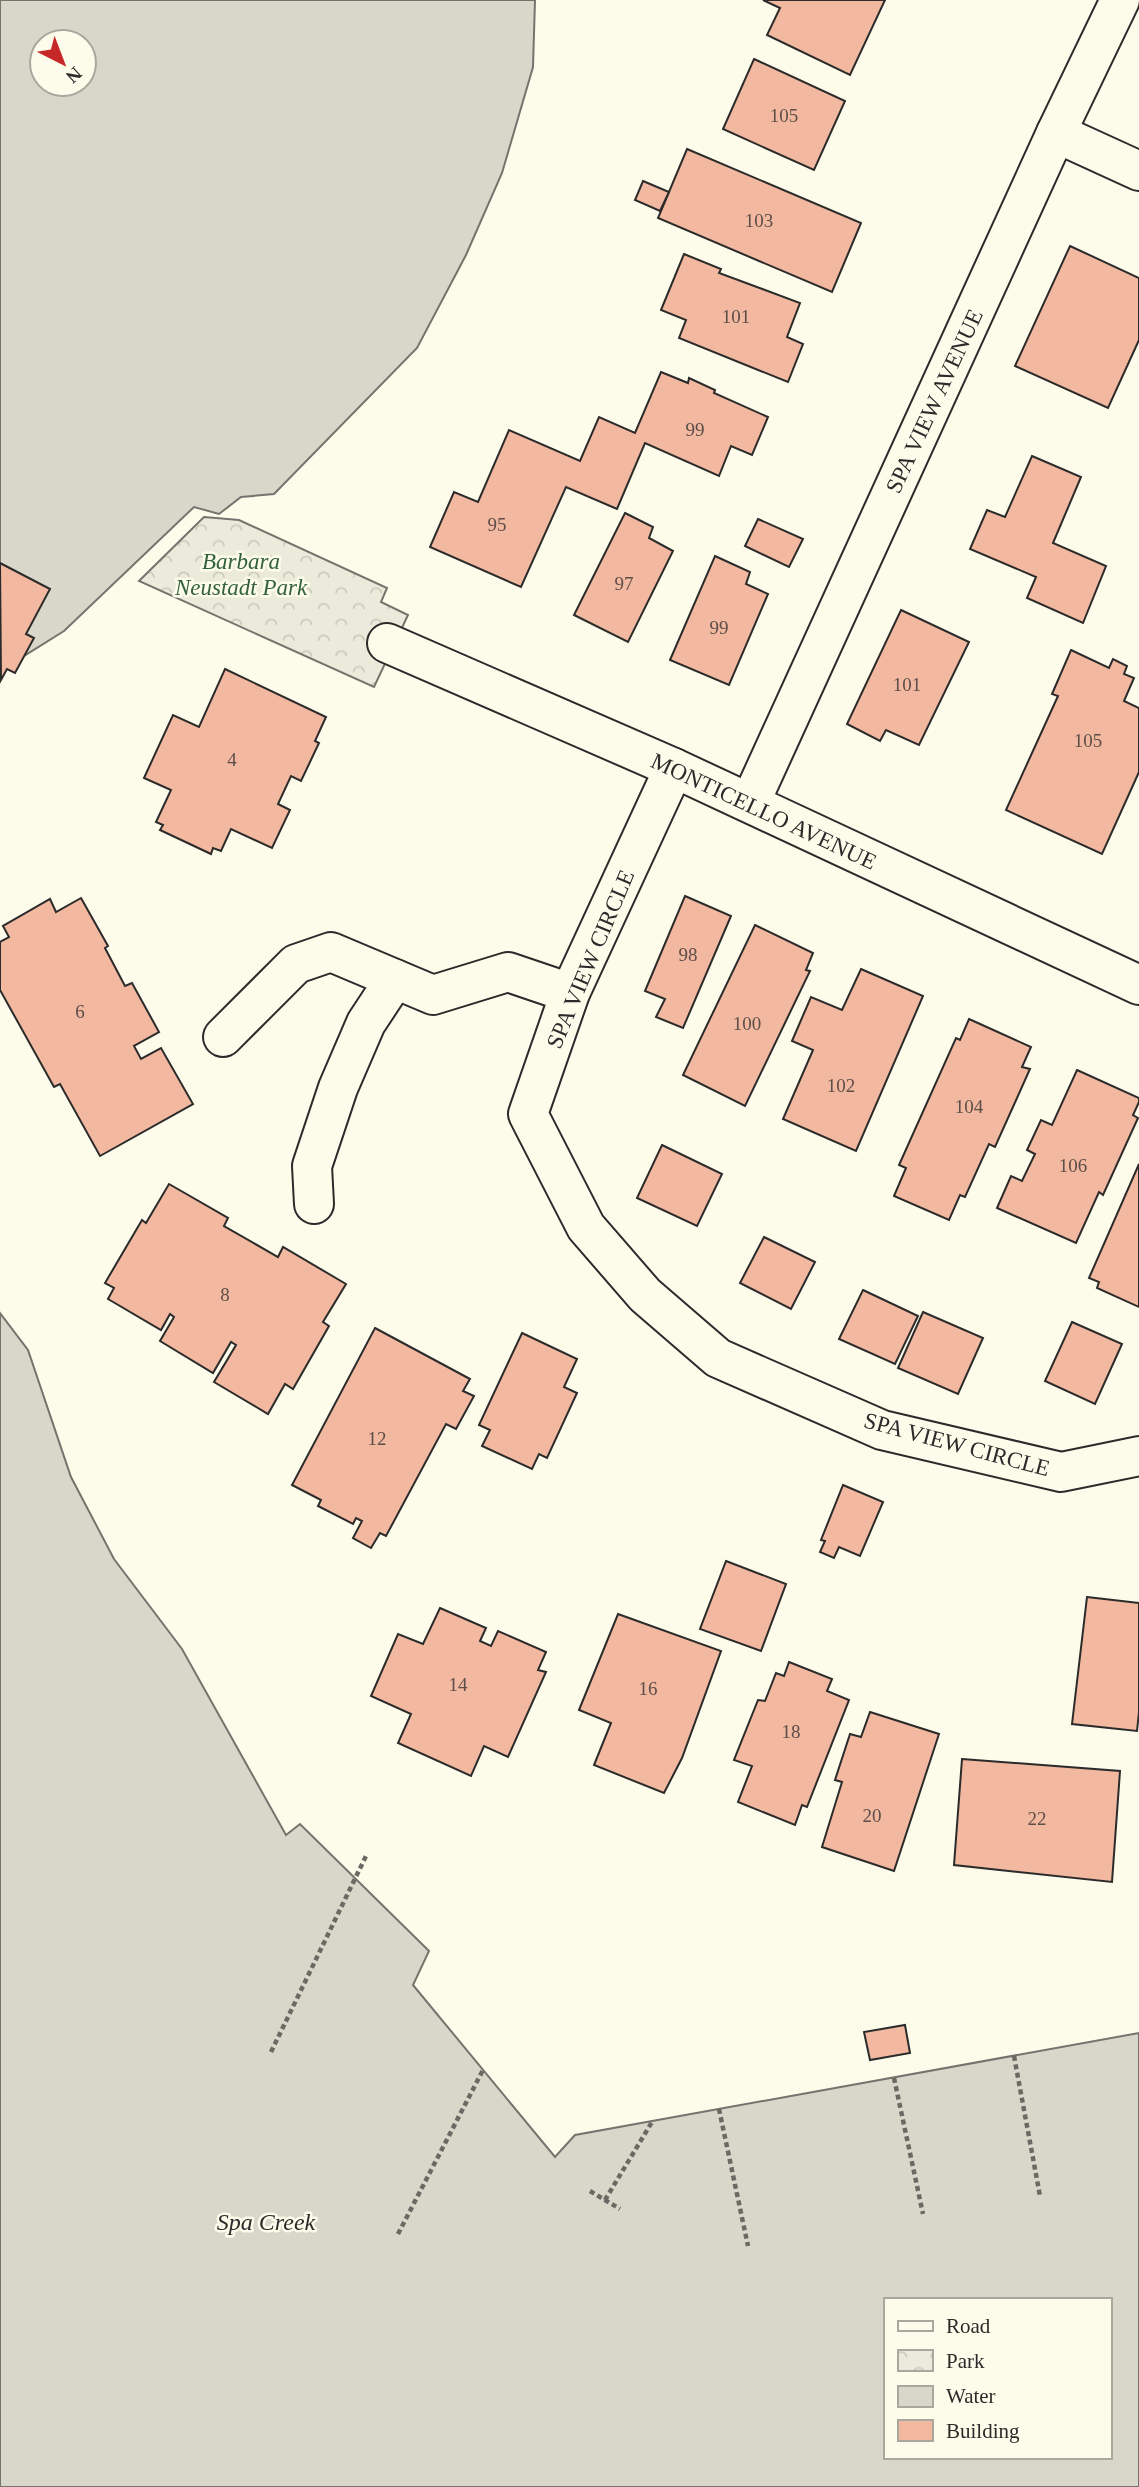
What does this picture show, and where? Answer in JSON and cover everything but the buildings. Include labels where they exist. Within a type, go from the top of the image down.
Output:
[{"type":"street","name":"SPA VIEW AVENUE","points":[[750,803],[1056,133],[1120,0]]},
{"type":"street","points":[[1056,133],[1139,171]]},
{"type":"street","name":"MONTICELLO AVENUE","points":[[387,643],[674,768],[1139,985]]},
{"type":"street","name":"SPA VIEW CIRCLE","points":[[674,768],[570,993],[528,1114],[586,1227],[645,1295],[718,1358],[882,1430],[1061,1472],[1139,1456]]},
{"type":"street","points":[[223,1037],[296,964],[331,952],[433,995],[508,972],[570,993]]},
{"type":"street","points":[[314,1204],[312,1166],[338,1088],[366,1023],[395,979]]},
{"type":"path","points":[[271,2052],[366,1856]]},
{"type":"path","points":[[1014,2056],[1040,2196]]},
{"type":"path","points":[[398,2234],[483,2070]]},
{"type":"path","points":[[894,2078],[923,2214]]},
{"type":"path","points":[[719,2109],[748,2246]]},
{"type":"path","points":[[606,2200],[652,2122]]},
{"type":"path","points":[[590,2191],[620,2209]]},
{"type":"green space","name":"Barbara Neustadt Park","points":[[204,517],[239,520],[387,588],[381,602],[408,615],[374,687],[139,581]]},
{"type":"water","points":[[0,0],[535,0],[533,67],[502,173],[466,255],[417,348],[274,494],[241,497],[219,514],[194,507],[64,631],[0,671]]},
{"type":"water","name":"Spa Creek","points":[[0,1313],[28,1350],[71,1477],[114,1559],[182,1649],[286,1835],[300,1824],[429,1951],[413,1985],[555,2157],[575,2135],[1139,2033],[1139,2487],[0,2487]]}]
